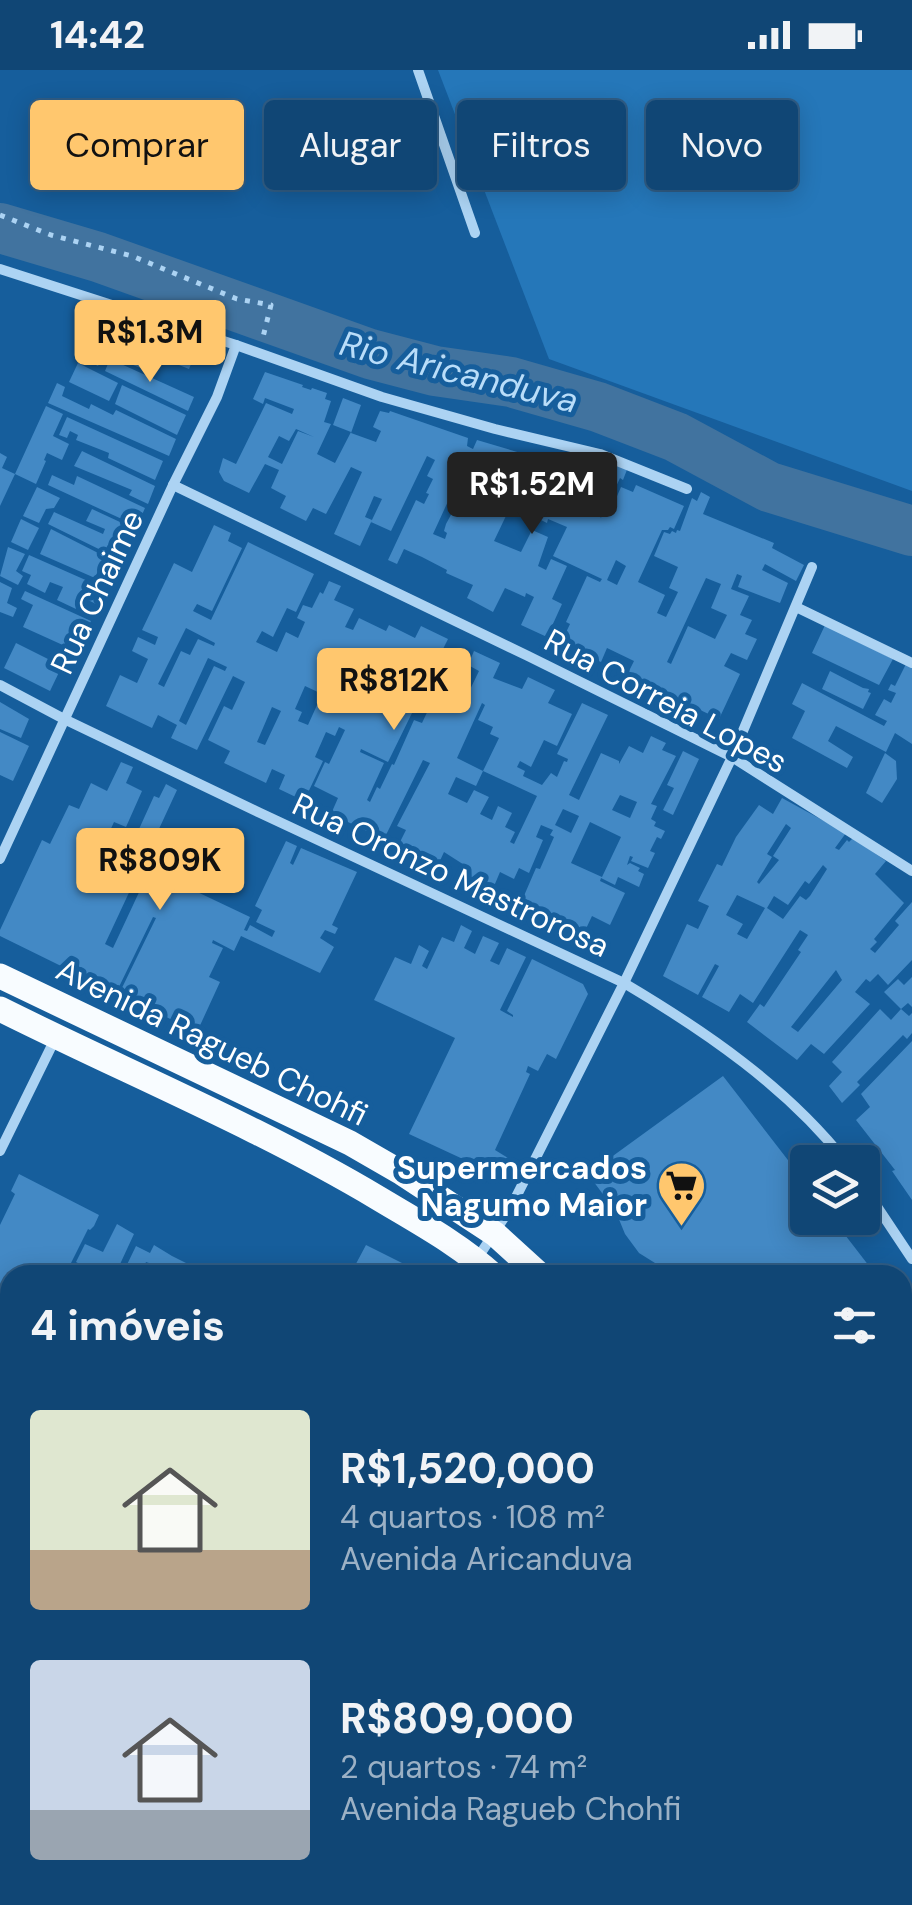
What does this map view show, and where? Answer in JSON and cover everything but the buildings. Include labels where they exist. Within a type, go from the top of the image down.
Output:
[{"type":"main road","name":"Avenida Ragueb Chohfi","points":[[0,976],[350,1143],[495,1234],[529,1265]]},
{"type":"main road","name":"Avenida Ragueb Chohfi","points":[[0,1009],[276,1141],[352,1183],[482,1265]]},
{"type":"street","points":[[418,70],[476,232]]},
{"type":"street","points":[[0,269],[420,409],[600,454],[687,490]]},
{"type":"street","name":"Rua Chaime","points":[[0,859],[217,397],[236,345]]},
{"type":"street","name":"Rua Correia Lopes","points":[[174,485],[732,757],[912,871]]},
{"type":"street","points":[[486,1265],[495,1234],[624,982],[732,757],[812,567]]},
{"type":"street","points":[[796,607],[912,663]]},
{"type":"street","name":"Rua Oronzo Mastrorosa","points":[[0,685],[258,812],[624,982],[677,1014],[749,1068],[831,1145]]},
{"type":"street","points":[[0,1151],[56,1037]]},
{"type":"street","points":[[880,1211],[912,1258]]},
{"type":"path","points":[[0,214],[51,234],[132,256],[237,299],[270,306],[260,354]]},
{"type":"shaded area","points":[[438,70],[912,70],[912,491],[549,359],[484,190],[626,190],[626,100],[457,100],[457,119]]},
{"type":"waterway","name":"Rio Aricanduva","points":[[0,228],[98,257],[370,354],[435,371],[511,382],[598,407],[676,437],[769,487],[912,531]]},
{"type":"place","name":"Supermercados Nagumo Maior","points":[[682,1228]]}]
